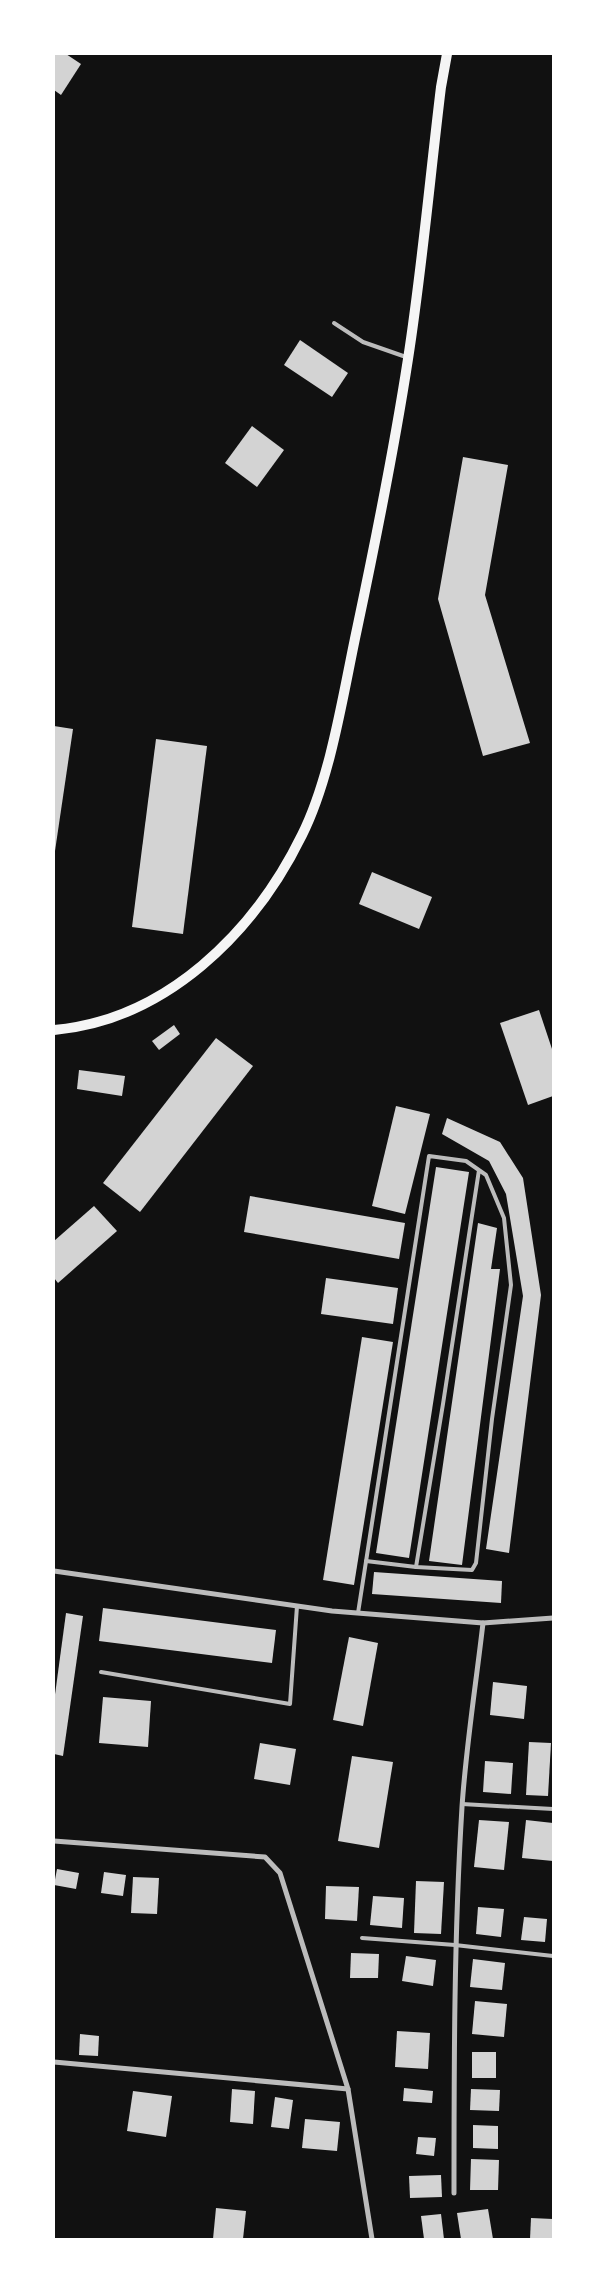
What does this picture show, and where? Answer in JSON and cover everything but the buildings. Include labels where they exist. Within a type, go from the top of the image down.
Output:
[{"type":"main road","points":[[54,1030],[110,1020],[162,995],[197,970],[232,938],[256,909],[283,870],[302,834],[320,789],[338,718],[386,491],[408,357],[441,86],[447,54]]},
{"type":"street","points":[[54,1571],[358,1613],[483,1623],[553,1618]]},
{"type":"street","points":[[454,2193],[455,1945],[462,1804],[483,1623]]},
{"type":"street","points":[[54,1841],[265,1857],[280,1873],[348,2089],[372,2239]]},
{"type":"street","points":[[54,2062],[348,2089]]},
{"type":"lane","points":[[334,324],[362,342],[408,357]]},
{"type":"lane","points":[[358,1613],[366,1561],[429,1156],[466,1161],[486,1175],[504,1218],[511,1285],[492,1419],[476,1563],[472,1570],[416,1567],[366,1561]]},
{"type":"lane","points":[[416,1567],[444,1404],[479,1170]]},
{"type":"lane","points":[[100,1672],[290,1704],[297,1606]]},
{"type":"lane","points":[[462,1804],[553,1809]]},
{"type":"lane","points":[[362,1938],[455,1945],[553,1956]]}]
